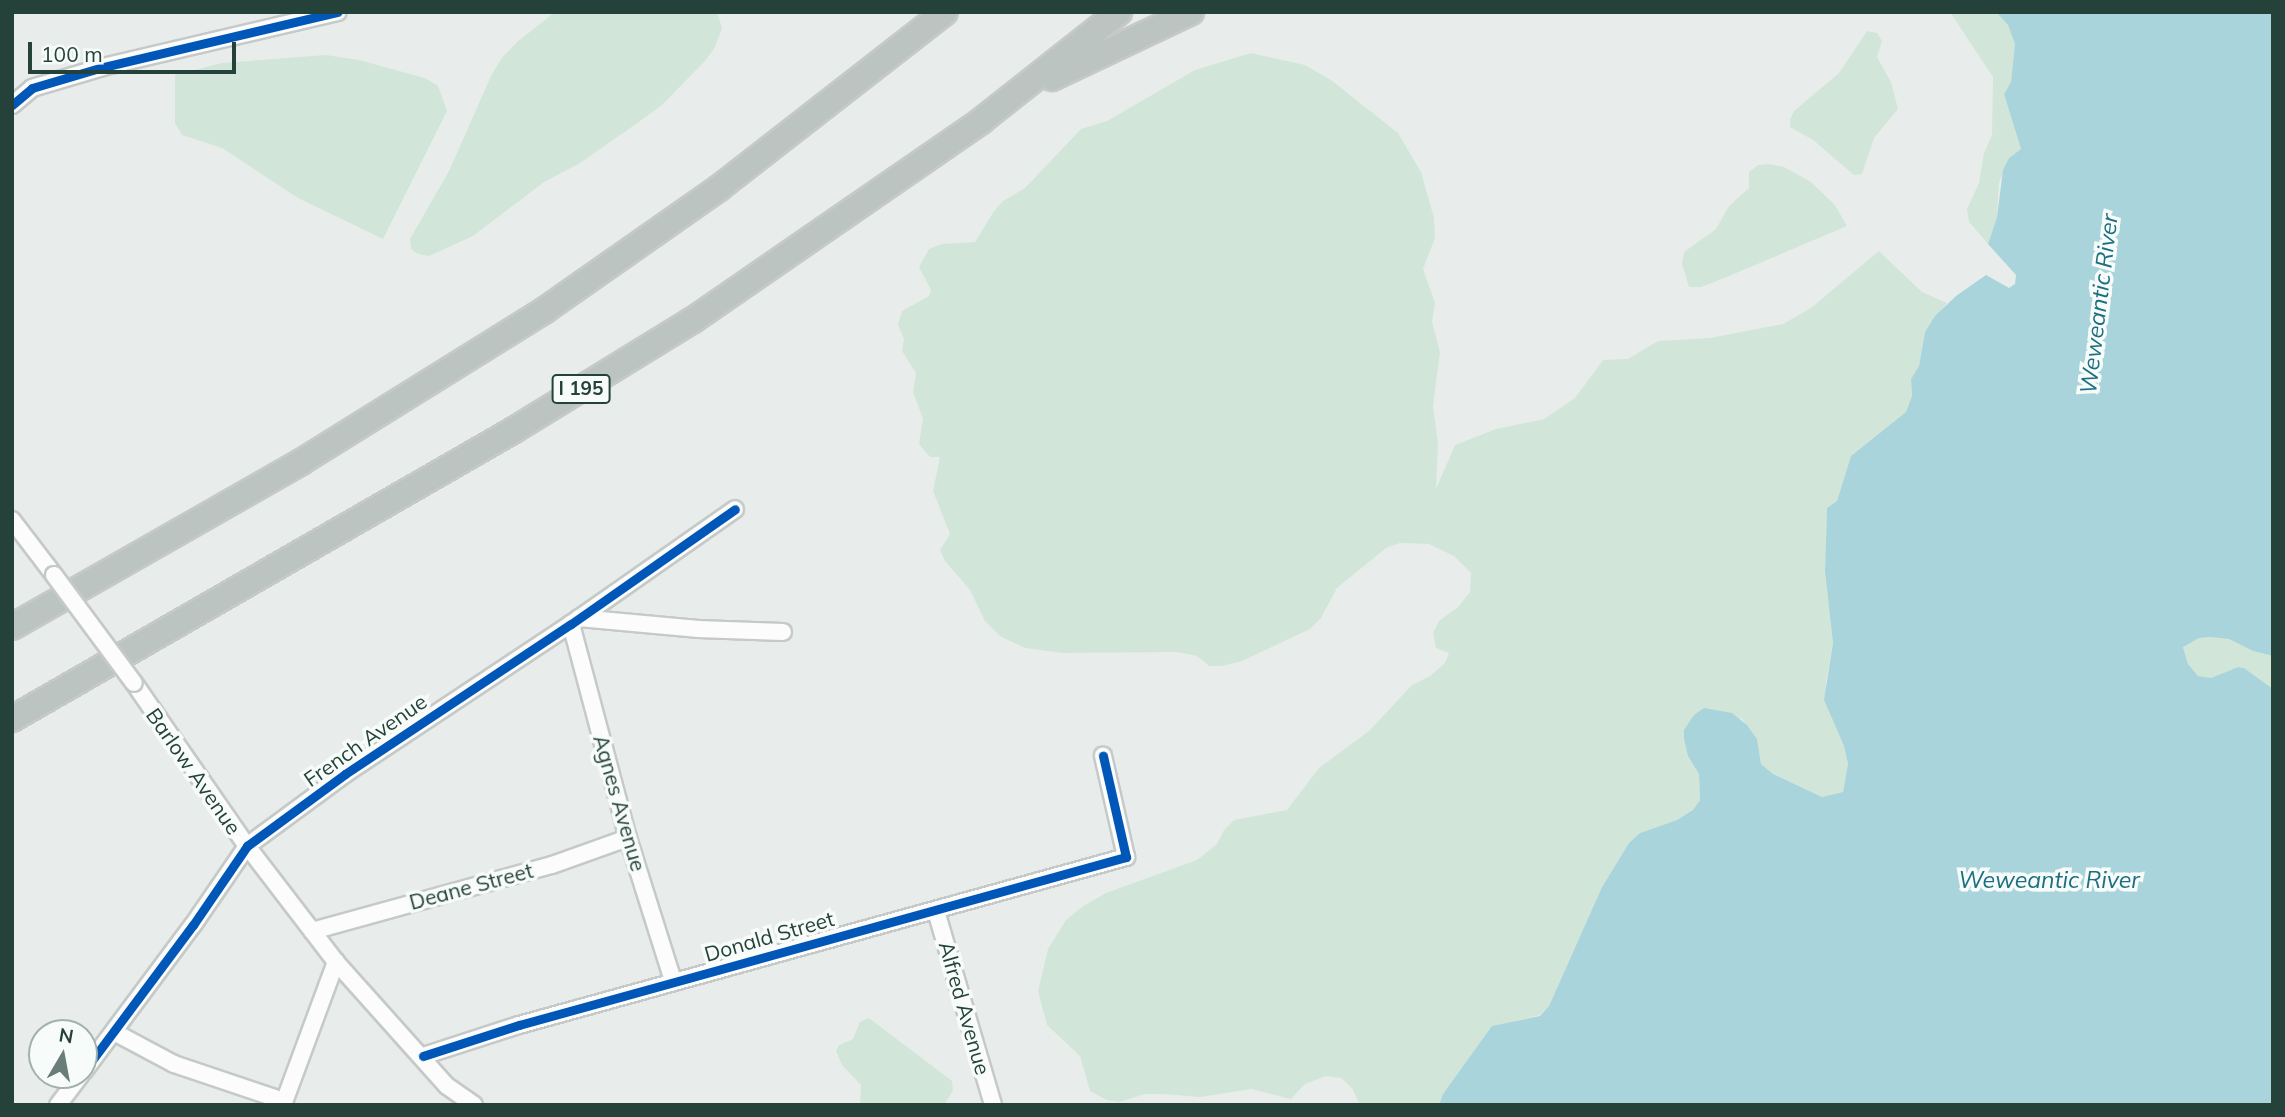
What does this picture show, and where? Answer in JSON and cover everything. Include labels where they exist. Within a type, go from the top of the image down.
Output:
[{"type":"highway","points":[[12,627],[301,462],[544,310],[719,188],[945,12]]},
{"type":"highway","name":"I 195","points":[[12,719],[514,430],[693,320],[827,230],[1007,100],[1119,12]]},
{"type":"highway","points":[[1007,100],[1191,12]]},
{"type":"street","points":[[12,105],[33,88],[103,67],[329,13]]},
{"type":"street","name":"French Avenue","points":[[98,1052],[193,925],[247,846],[345,774],[575,621],[735,509]]},
{"type":"street","name":"Barlow Avenue","points":[[12,520],[134,683],[247,846],[312,931],[447,1086],[474,1105]]},
{"type":"street","points":[[575,621],[783,632]]},
{"type":"street","name":"Agnes Avenue","points":[[575,621],[628,838],[673,981]]},
{"type":"street","name":"Donald Street","points":[[423,1056],[519,1025],[673,981],[1126,857],[1103,756]]},
{"type":"street","name":"Deane Street","points":[[312,931],[552,865],[628,838]]},
{"type":"street","name":"Alfred Avenue","points":[[936,911],[993,1105]]},
{"type":"street","points":[[114,1032],[149,1054],[184,1069],[283,1103],[337,962]]},
{"type":"street","points":[[447,1086],[463,1105]]},
{"type":"street","name":"French Avenue","points":[[58,1105],[70,1089]]},
{"type":"green space","points":[[555,12],[717,12],[722,28],[715,47],[705,61],[662,105],[580,163],[544,182],[473,236],[429,256],[418,254],[411,249],[410,239],[449,171],[491,76],[501,59],[517,42]]},
{"type":"green space","points":[[1950,12],[1996,12],[2008,25],[2015,44],[2011,82],[2004,94],[2021,149],[2009,158],[1999,183],[1997,217],[1988,244],[1969,222],[1967,209],[1979,183],[1984,153],[1992,135],[1993,77]]},
{"type":"green space","points":[[1867,31],[1877,33],[1882,41],[1877,57],[1891,82],[1898,109],[1874,138],[1862,174],[1854,175],[1813,140],[1790,127],[1790,120],[1794,111],[1839,73]]},
{"type":"green space","points":[[1251,53],[1305,65],[1331,80],[1398,133],[1421,172],[1434,218],[1435,238],[1423,269],[1435,303],[1432,322],[1440,352],[1433,406],[1438,443],[1436,489],[1455,445],[1496,429],[1544,419],[1575,398],[1603,360],[1628,359],[1658,341],[1710,338],[1783,324],[1811,308],[1879,251],[1922,292],[1947,303],[1925,332],[1919,366],[1911,379],[1912,396],[1906,412],[1851,456],[1837,501],[1827,508],[1825,573],[1833,643],[1826,682],[1830,714],[1844,746],[1848,764],[1843,792],[1822,797],[1773,774],[1761,764],[1757,739],[1741,718],[1688,756],[1699,774],[1700,800],[1693,810],[1677,820],[1640,833],[1629,843],[1602,887],[1549,1006],[1540,1015],[1492,1027],[1443,1094],[1439,1105],[1360,1105],[1352,1088],[1341,1078],[1326,1076],[1305,1084],[1291,1099],[1251,1089],[1200,1097],[1145,1094],[1119,1102],[1107,1100],[1090,1091],[1080,1056],[1047,1025],[1038,991],[1048,949],[1066,920],[1083,906],[1106,893],[1197,860],[1217,844],[1224,830],[1234,820],[1287,810],[1319,768],[1369,731],[1412,685],[1430,676],[1445,663],[1449,653],[1436,648],[1433,633],[1439,621],[1458,607],[1470,592],[1471,573],[1454,556],[1429,544],[1400,543],[1386,548],[1337,588],[1321,618],[1310,629],[1242,661],[1222,666],[1209,666],[1197,656],[1177,652],[1063,653],[1025,648],[1000,636],[985,621],[970,590],[945,561],[940,550],[950,534],[933,491],[940,457],[930,457],[919,444],[923,419],[913,392],[916,373],[902,351],[904,339],[898,325],[902,311],[929,296],[931,290],[919,267],[929,249],[942,244],[975,242],[1003,201],[1025,188],[1081,129],[1107,121],[1195,70]]},
{"type":"green space","points":[[326,55],[359,60],[425,78],[438,86],[447,111],[383,239],[298,198],[222,148],[182,135],[175,123],[175,75],[222,63]]},
{"type":"green space","points":[[1758,165],[1784,167],[1811,182],[1835,205],[1847,226],[1722,279],[1701,287],[1689,287],[1682,264],[1684,252],[1716,229],[1729,206],[1749,188],[1749,172]]},
{"type":"green space","points":[[2199,638],[2229,639],[2253,651],[2273,656],[2273,689],[2244,668],[2238,667],[2211,678],[2198,676],[2188,664],[2183,646]]},
{"type":"green space","points":[[869,1018],[952,1081],[953,1090],[946,1102],[942,1105],[860,1105],[861,1085],[842,1065],[836,1051],[839,1045],[853,1039],[860,1022]]},
{"type":"water","name":"Weweantic River","points":[[1996,12],[2273,12],[2273,656],[2253,651],[2229,639],[2210,637],[2199,638],[2183,647],[2188,664],[2198,676],[2211,678],[2238,667],[2244,668],[2273,689],[2273,1105],[1439,1105],[1443,1094],[1492,1026],[1540,1016],[1549,1006],[1602,887],[1629,843],[1640,833],[1677,820],[1693,810],[1700,800],[1699,774],[1688,756],[1684,739],[1684,730],[1694,715],[1704,708],[1732,713],[1747,725],[1757,739],[1761,764],[1773,774],[1822,797],[1843,792],[1848,764],[1844,746],[1824,700],[1833,643],[1825,572],[1827,508],[1837,501],[1851,456],[1906,412],[1912,396],[1911,379],[1919,366],[1925,332],[1935,316],[1956,296],[1986,275],[2009,288],[2015,284],[2016,275],[1988,244],[1997,217],[2003,170],[2009,158],[2021,149],[2004,94],[2011,82],[2015,44],[2008,25]]},
{"type":"cycle path","points":[[12,105],[32,88],[103,67],[338,12]]},
{"type":"cycle path","points":[[98,1052],[193,925],[247,846],[345,774],[571,624],[735,509]]},
{"type":"cycle path","points":[[423,1056],[519,1025],[1126,857],[1103,756]]}]
